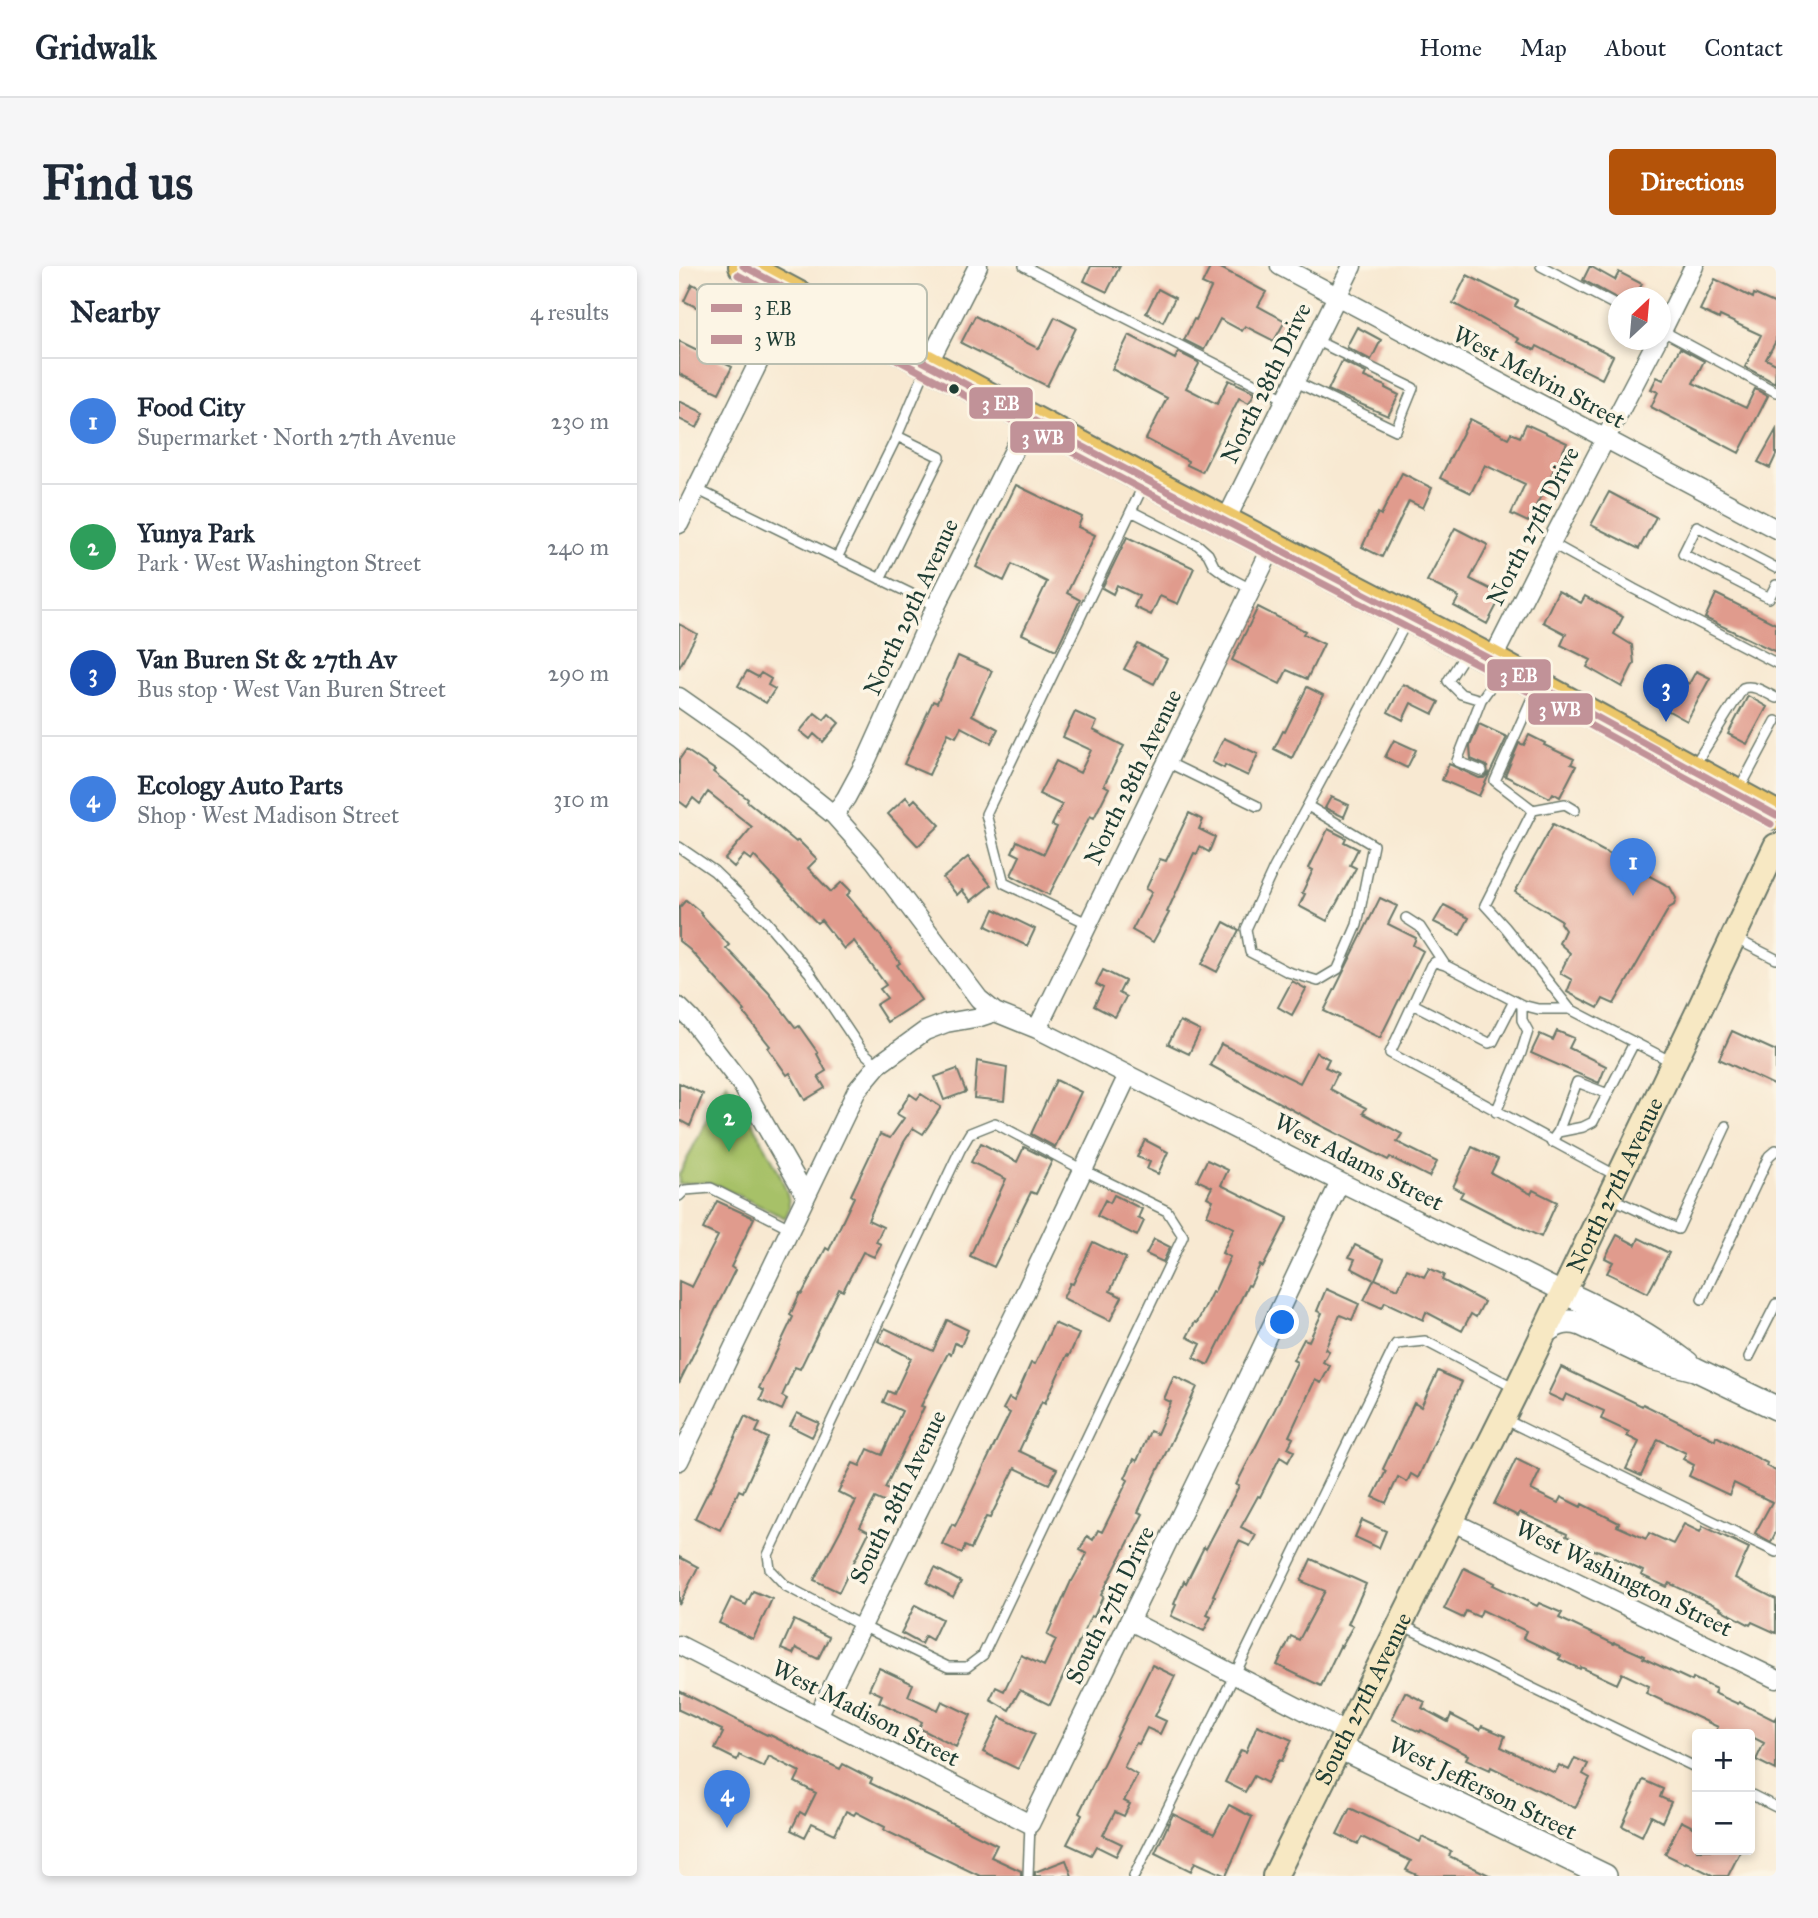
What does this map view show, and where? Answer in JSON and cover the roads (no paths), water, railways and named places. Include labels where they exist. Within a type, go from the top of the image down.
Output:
[{"type":"main road","points":[[743,266],[784,284]]},
{"type":"main road","points":[[928,365],[1537,685],[1776,816]]},
{"type":"main road","name":"North 27th Avenue","points":[[1451,1521],[1674,1063],[1776,846]]},
{"type":"main road","name":"South 27th Avenue","points":[[1278,1875],[1451,1521]]},
{"type":"street","points":[[928,365],[978,266]]},
{"type":"street","name":"West Melvin Street","points":[[1280,266],[1776,529]]},
{"type":"street","name":"North 28th Drive","points":[[1225,522],[1352,266]]},
{"type":"street","name":"North 27th Drive","points":[[1671,311],[1694,266]]},
{"type":"street","name":"North 27th Drive","points":[[1488,659],[1651,350]]},
{"type":"street","points":[[679,524],[750,364]]},
{"type":"street","name":"North 29th Avenue","points":[[834,815],[846,799],[867,759],[936,606],[1030,418]]},
{"type":"street","name":"North 28th Avenue","points":[[1037,1028],[1272,547]]},
{"type":"street","name":"West Adams Street","points":[[679,697],[739,739],[834,815],[874,860],[963,980],[979,999],[995,1012],[1037,1028],[1340,1182],[1589,1303],[1661,1343],[1695,1369]]},
{"type":"street","points":[[679,1007],[743,1085],[806,1196]]},
{"type":"street","points":[[679,1461],[857,1090],[877,1065],[925,1031],[946,1023],[995,1012]]},
{"type":"street","points":[[1083,1170],[1128,1075]]},
{"type":"street","name":"South 28th Avenue","points":[[818,1716],[1083,1170]]},
{"type":"street","name":"South 27th Drive","points":[[1030,1824],[1340,1182]]},
{"type":"street","name":"West Adams Street","points":[[1543,1333],[1555,1325],[1571,1321],[1581,1324],[1652,1358],[1695,1369],[1776,1408]]},
{"type":"street","name":"West Washington Street","points":[[1451,1521],[1776,1679]]},
{"type":"street","name":"West Jefferson Street","points":[[1130,1621],[1235,1674],[1342,1740],[1605,1876]]},
{"type":"street","name":"West Madison Street","points":[[679,1645],[1030,1824]]},
{"type":"lane","points":[[1024,266],[1285,400]]},
{"type":"lane","points":[[1541,266],[1608,301]]},
{"type":"lane","points":[[1671,339],[1776,392]]},
{"type":"lane","points":[[1294,382],[1395,430],[1413,388],[1315,340]]},
{"type":"lane","points":[[837,558],[897,436],[928,365]]},
{"type":"lane","points":[[880,579],[940,457],[897,436]]},
{"type":"lane","points":[[1090,924],[1004,883],[986,814],[1146,480]]},
{"type":"lane","points":[[696,489],[936,606]]},
{"type":"lane","points":[[1131,511],[1198,545],[1208,554],[1214,566],[1251,589]]},
{"type":"lane","points":[[1776,568],[1696,526],[1683,554],[1769,598],[1776,585]]},
{"type":"lane","points":[[1551,543],[1776,663]]},
{"type":"lane","points":[[1308,806],[1373,845],[1357,925],[1338,969],[1318,981],[1288,972],[1249,952],[1246,929],[1274,868],[1408,617]]},
{"type":"lane","points":[[1481,700],[1461,694],[1448,681],[1488,659]]},
{"type":"lane","points":[[1482,771],[1457,761],[1481,700],[1488,659]]},
{"type":"lane","points":[[1537,685],[1495,781],[1533,810],[1565,804],[1575,810]]},
{"type":"lane","points":[[1692,770],[1743,688],[1755,687],[1776,698]]},
{"type":"lane","points":[[1736,794],[1776,721]]},
{"type":"lane","points":[[1167,762],[1257,806]]},
{"type":"lane","points":[[1533,810],[1485,905],[1570,1009],[1674,1063]]},
{"type":"lane","points":[[679,847],[714,870],[765,920],[809,972],[862,1051],[877,1065]]},
{"type":"lane","points":[[1406,918],[1420,927],[1445,965]]},
{"type":"lane","points":[[1733,938],[1776,959]]},
{"type":"lane","points":[[1570,1009],[1538,1009],[1518,1003],[1435,962],[1431,965],[1390,1053],[1551,1142],[1678,1229],[1725,1126]]},
{"type":"lane","points":[[1413,1004],[1489,1043],[1493,1042],[1518,1003]]},
{"type":"lane","points":[[1496,1112],[1528,1031],[1518,1003]]},
{"type":"lane","points":[[1558,1132],[1593,1122],[1634,1043]]},
{"type":"lane","points":[[1551,1142],[1558,1132],[1577,1082],[1608,1094]]},
{"type":"lane","points":[[995,1123],[1167,1211],[1183,1236],[983,1655],[967,1667],[948,1667],[862,1626],[786,1586],[770,1569],[768,1555],[960,1150],[970,1133],[995,1123]]},
{"type":"lane","points":[[1702,1299],[1769,1156],[1776,1150]]},
{"type":"lane","points":[[679,1196],[685,1191],[711,1188],[790,1228]]},
{"type":"lane","points":[[1749,1357],[1776,1304]]},
{"type":"lane","points":[[1134,1876],[1396,1344],[1425,1341],[1517,1389]]},
{"type":"lane","points":[[1502,1418],[1776,1552]]},
{"type":"lane","points":[[1400,1625],[1692,1766]]},
{"type":"lane","points":[[1755,1796],[1776,1807]]},
{"type":"lane","points":[[1028,1876],[1030,1824]]},
{"type":"place","name":"Van Buren St & 27th Av","points":[[1666,722]]},
{"type":"place","name":"Food City","points":[[1633,896]]},
{"type":"place","name":"Yunya Park","points":[[729,1152]]},
{"type":"place","name":"Ecology Auto Parts","points":[[727,1828]]}]
